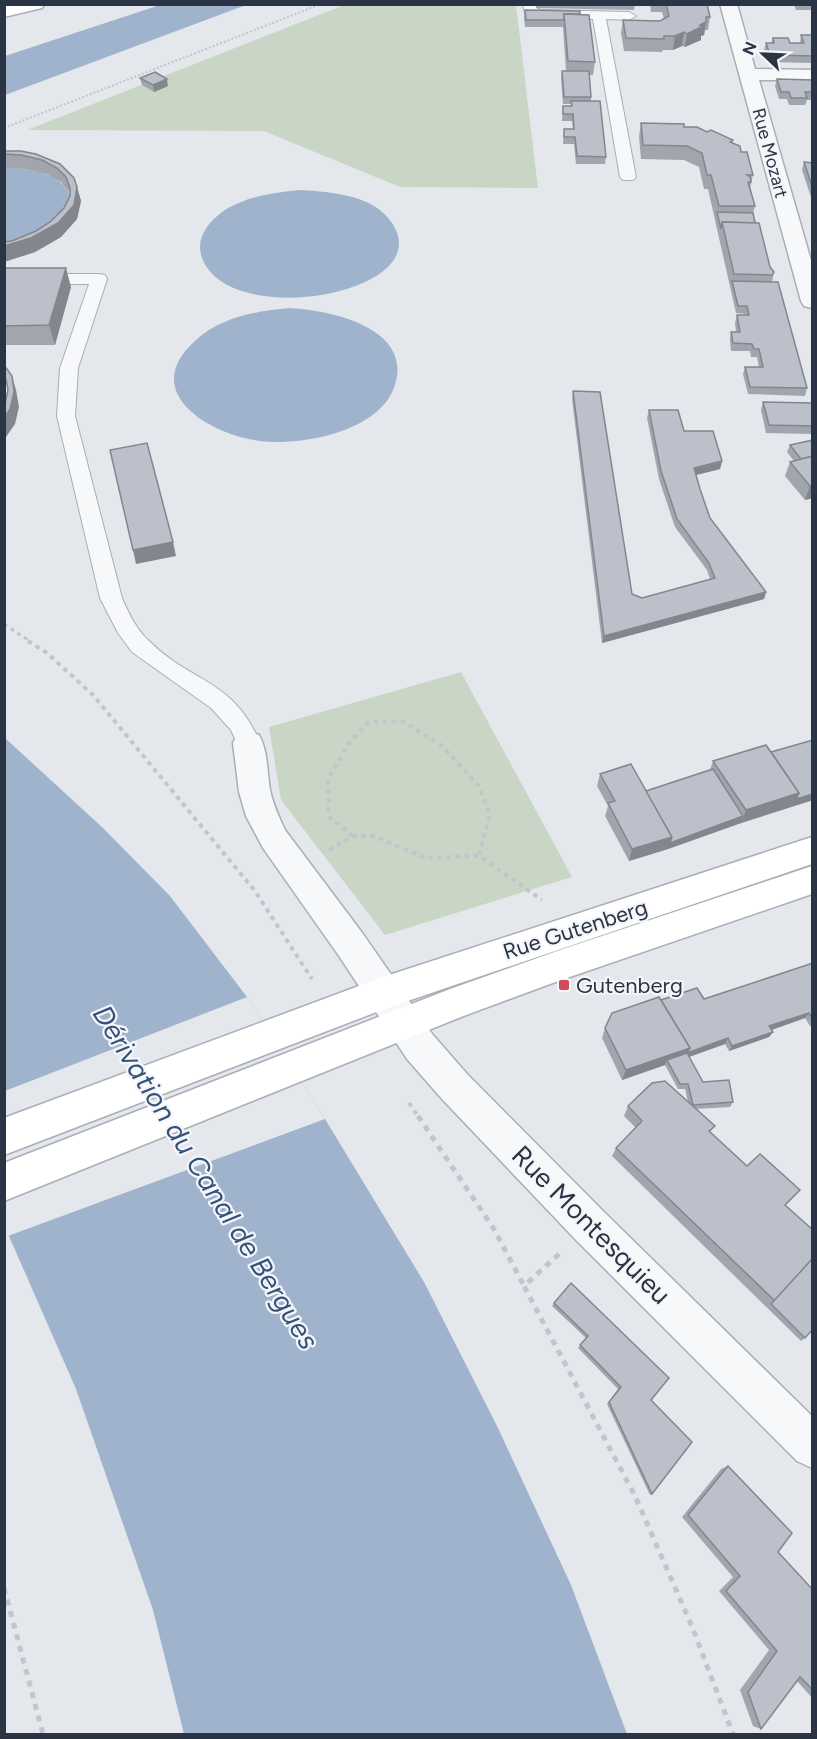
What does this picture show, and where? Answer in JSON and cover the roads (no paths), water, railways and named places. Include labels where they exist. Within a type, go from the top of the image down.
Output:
[{"type":"street","points":[[4,12],[36,4]]},
{"type":"street","name":"Rue Mozart","points":[[728,4],[805,254],[813,302]]},
{"type":"street","points":[[748,74],[813,75]]},
{"type":"street","name":"Rue Montesquieu","points":[[248,743],[255,792],[262,816],[274,839],[420,1047],[455,1087],[590,1226],[813,1446]]},
{"type":"street","name":"Rue Gutenberg","points":[[4,1182],[363,1040],[393,1008],[578,928],[813,851]]},
{"type":"street","name":"Rue Gutenberg","points":[[4,1137],[338,1009],[393,1008],[560,965],[813,880]]},
{"type":"lane","points":[[529,4],[530,10],[539,14],[629,16]]},
{"type":"lane","points":[[599,15],[628,177]]},
{"type":"lane","points":[[4,279],[99,279],[69,368],[66,416],[111,598],[121,622],[131,637],[146,652],[225,707],[244,730],[248,743]]},
{"type":"water","points":[[160,5],[246,5],[5,95],[5,56]]},
{"type":"water","points":[[4,167],[37,171],[56,179],[64,185],[73,204],[4,258]]},
{"type":"water","points":[[301,190],[339,194],[375,206],[392,223],[399,247],[388,267],[363,283],[330,293],[294,298],[258,295],[227,285],[206,266],[200,249],[202,236],[212,221],[223,212],[234,205],[261,196]]},
{"type":"water","points":[[289,308],[345,318],[380,336],[392,349],[397,365],[395,385],[387,401],[357,425],[338,433],[297,441],[277,442],[240,437],[221,430],[202,420],[187,408],[177,393],[174,377],[180,359],[196,340],[217,326],[240,316]]},
{"type":"water","name":"Dérivation du Canal de Bergues","points":[[5,738],[103,828],[170,896],[247,997],[325,1119],[424,1282],[497,1426],[571,1585],[627,1734],[184,1734],[153,1610],[76,1389],[5,1227]]},
{"type":"place","name":"Gutenberg","points":[[564,985]]}]
